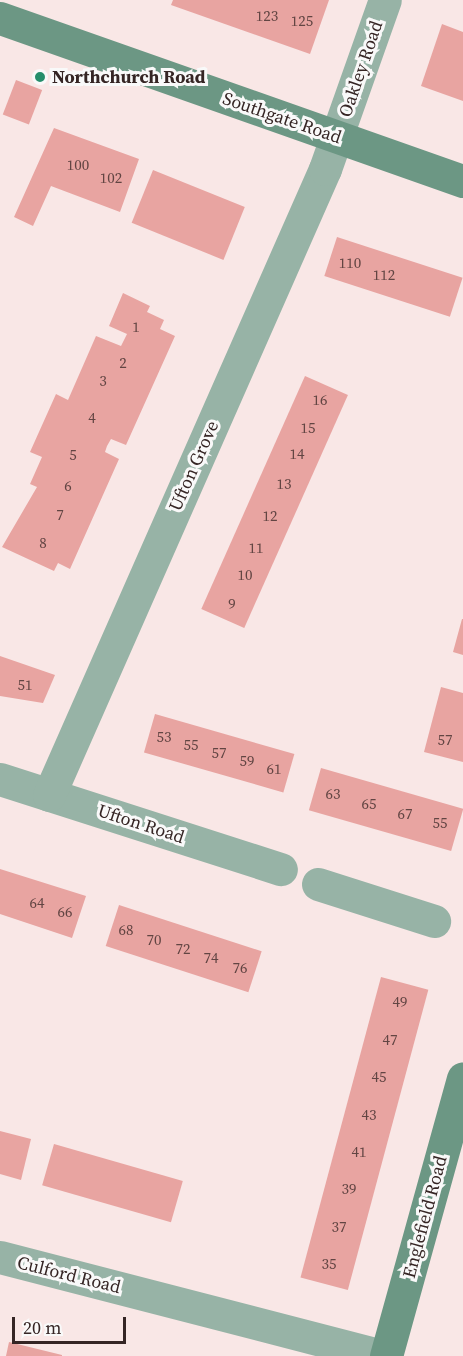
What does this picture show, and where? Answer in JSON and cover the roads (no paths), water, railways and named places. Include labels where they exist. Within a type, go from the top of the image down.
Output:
[{"type":"main road","name":"Southgate Road","points":[[0,18],[463,181]]},
{"type":"main road","name":"Englefield Road","points":[[384,1356],[463,1078]]},
{"type":"street","name":"Oakley Road","points":[[337,137],[385,0]]},
{"type":"street","name":"Ufton Grove","points":[[49,795],[337,137]]},
{"type":"street","name":"Ufton Road","points":[[0,779],[281,869]]},
{"type":"street","points":[[318,884],[434,921]]},
{"type":"street","name":"Culford Road","points":[[0,1257],[384,1356]]},
{"type":"place","name":"Northchurch Road","points":[[40,77]]}]
